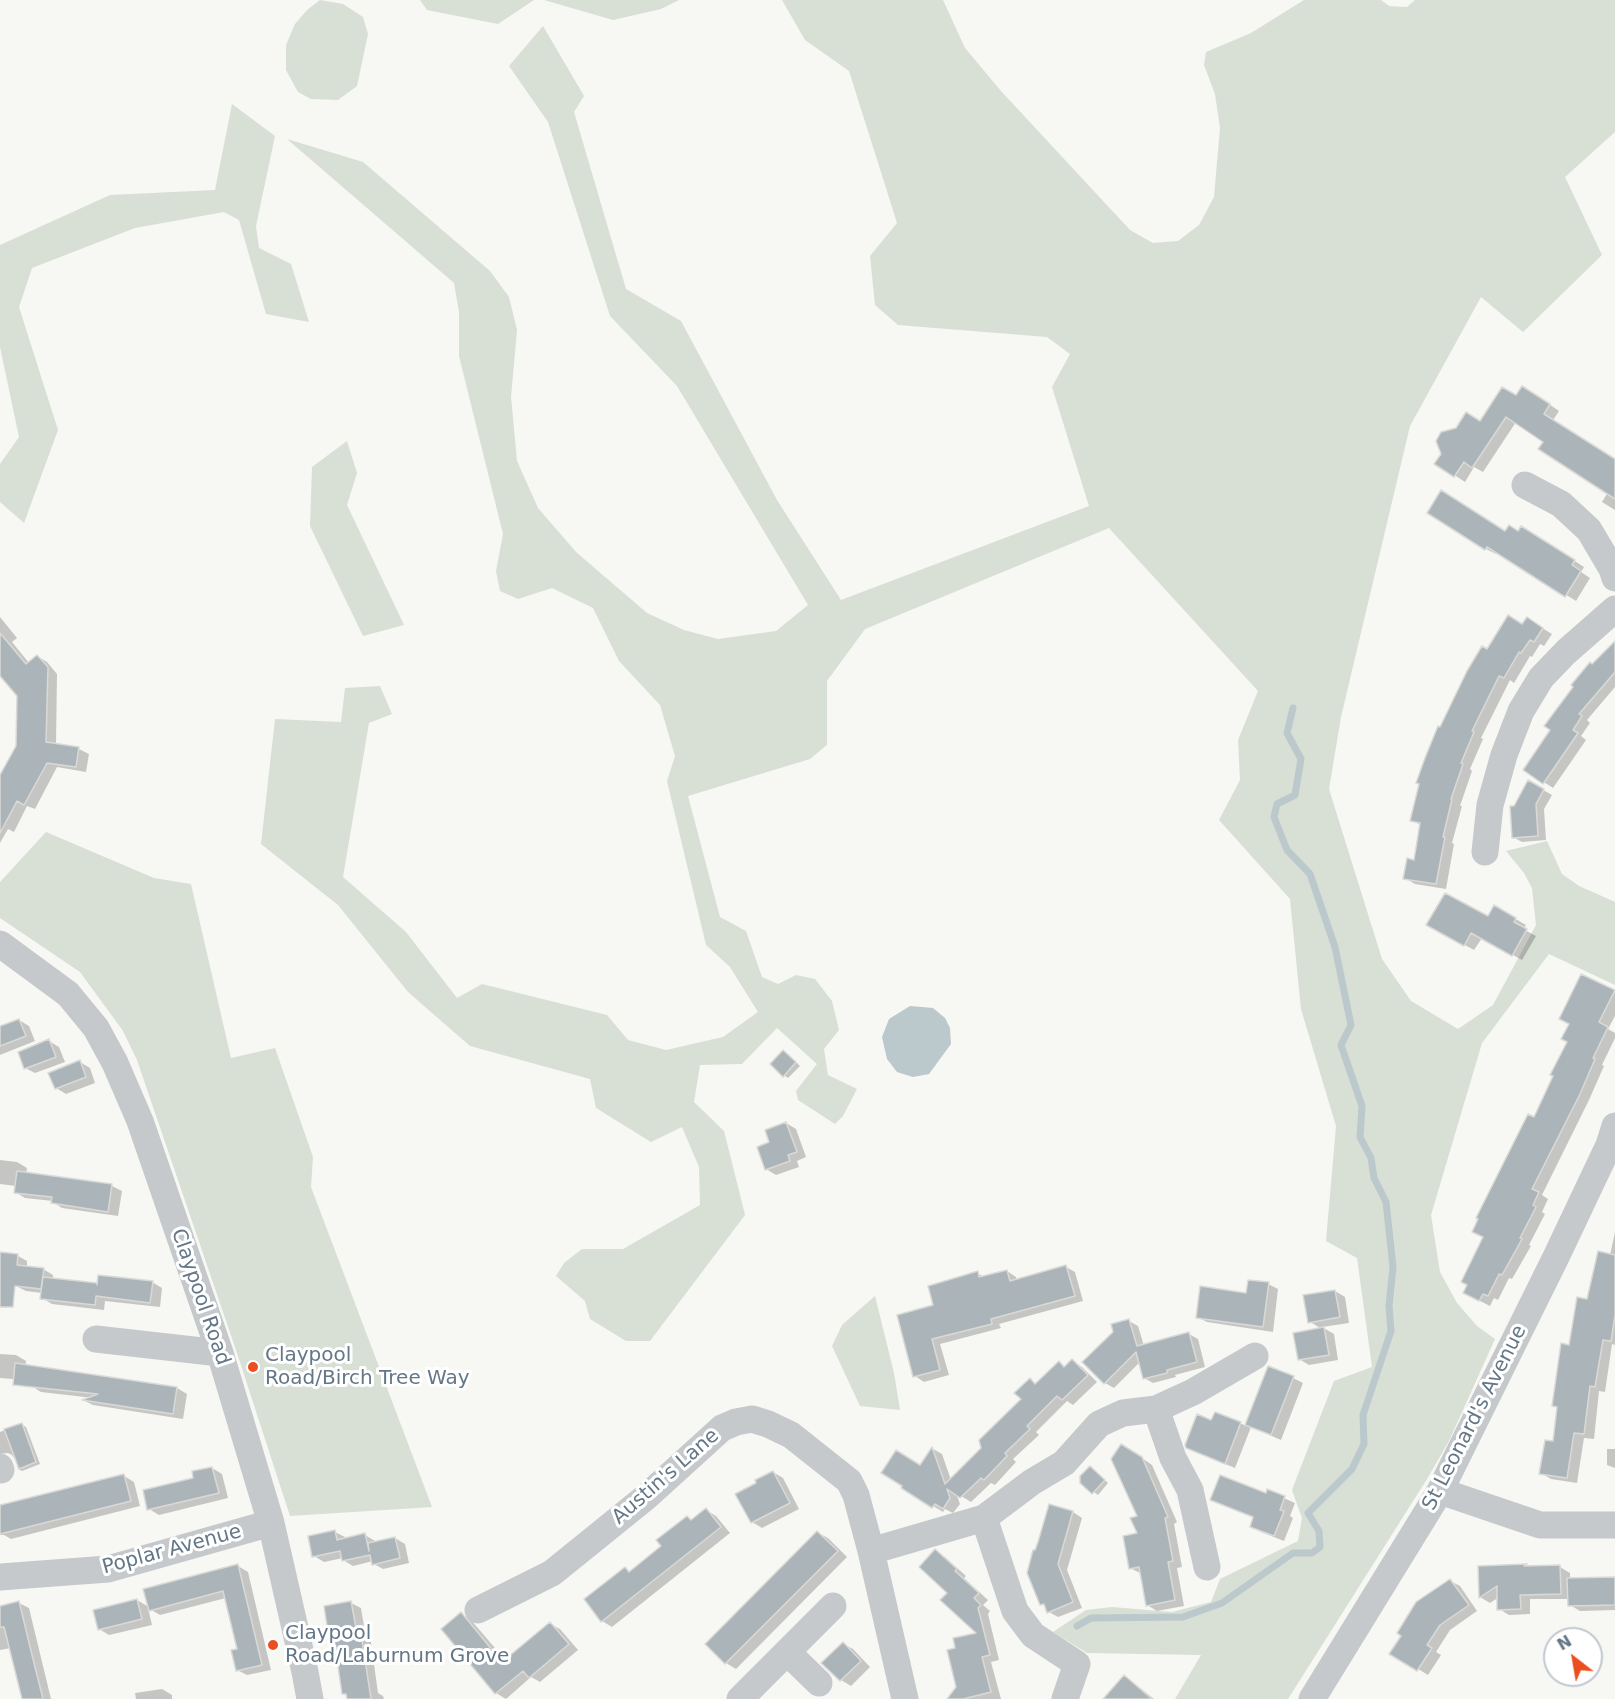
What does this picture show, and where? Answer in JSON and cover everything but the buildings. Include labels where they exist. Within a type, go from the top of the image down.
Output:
[{"type":"street","points":[[1521,483],[1561,504],[1588,530],[1615,578]]},
{"type":"street","points":[[1485,859],[1490,805],[1504,755],[1521,711],[1542,678],[1566,652],[1615,609]]},
{"type":"street","name":"Claypool Road","points":[[0,944],[68,994],[96,1028],[115,1063],[140,1121],[220,1353],[271,1523],[310,1699]]},
{"type":"street","name":"St Leonard's Avenue","points":[[1312,1699],[1440,1491],[1556,1257],[1609,1145],[1615,1126]]},
{"type":"street","points":[[96,1339],[220,1353]]},
{"type":"street","points":[[872,1551],[984,1518],[1032,1482],[1064,1463],[1099,1425],[1123,1413],[1156,1409],[1193,1392],[1221,1363],[1255,1356]]},
{"type":"street","points":[[1156,1409],[1173,1458],[1190,1490],[1207,1567]]},
{"type":"street","name":"Austin's Lane","points":[[478,1610],[552,1573],[646,1497],[722,1428],[752,1419],[791,1435],[849,1481],[856,1495],[872,1551],[905,1699]]},
{"type":"street","points":[[1440,1491],[1540,1524],[1615,1525]]},
{"type":"street","points":[[984,1518],[1015,1611],[1033,1635],[1077,1664],[1065,1699]]},
{"type":"street","name":"Poplar Avenue","points":[[0,1577],[108,1569],[271,1523]]},
{"type":"street","points":[[740,1699],[833,1606]]},
{"type":"street","points":[[788,1652],[819,1683]]},
{"type":"shaded area","points":[[320,0],[343,4],[363,17],[368,34],[357,86],[338,100],[311,99],[298,92],[286,70],[286,45],[295,24]]},
{"type":"shaded area","points":[[420,0],[534,0],[498,24],[427,10]]},
{"type":"shaded area","points":[[544,0],[679,0],[661,9],[613,20]]},
{"type":"shaded area","points":[[782,0],[943,0],[965,48],[1001,91],[1130,230],[1153,243],[1178,241],[1199,225],[1214,197],[1220,128],[1215,94],[1204,65],[1206,52],[1251,33],[1304,0],[1381,0],[1389,6],[1407,7],[1415,0],[1615,0],[1615,132],[1565,177],[1602,255],[1523,332],[1481,297],[1410,426],[1341,717],[1329,789],[1382,959],[1411,1001],[1458,1029],[1493,1005],[1536,925],[1532,888],[1524,873],[1506,851],[1547,841],[1562,874],[1579,886],[1615,902],[1615,985],[1549,954],[1482,1043],[1431,1215],[1440,1272],[1457,1303],[1477,1326],[1495,1339],[1449,1441],[1288,1699],[1175,1699],[1201,1655],[1087,1653],[1053,1632],[1086,1610],[1112,1607],[1172,1612],[1211,1602],[1220,1579],[1298,1541],[1302,1518],[1292,1490],[1334,1381],[1372,1367],[1357,1258],[1326,1241],[1336,1126],[1301,1009],[1290,899],[1219,820],[1240,780],[1238,740],[1258,691],[1109,528],[865,629],[827,681],[827,745],[810,759],[688,796],[720,917],[746,931],[762,977],[778,984],[796,975],[815,979],[832,1001],[839,1030],[824,1049],[828,1075],[857,1089],[843,1116],[835,1124],[798,1100],[796,1091],[817,1064],[777,1028],[742,1064],[700,1065],[694,1102],[724,1131],[745,1215],[650,1341],[626,1341],[590,1319],[585,1301],[556,1276],[564,1263],[582,1249],[623,1249],[700,1205],[699,1167],[682,1127],[651,1142],[596,1108],[590,1079],[470,1046],[408,992],[338,905],[261,844],[275,719],[341,722],[345,688],[380,686],[392,714],[369,723],[343,877],[406,932],[457,998],[482,984],[607,1015],[628,1040],[666,1050],[723,1037],[758,1012],[730,967],[706,945],[667,781],[675,756],[660,705],[619,661],[593,608],[552,588],[518,599],[500,591],[496,571],[503,534],[459,356],[459,312],[454,283],[287,139],[363,162],[490,271],[509,297],[517,330],[511,397],[517,461],[538,508],[576,552],[647,613],[684,630],[718,639],[776,631],[808,605],[677,386],[610,316],[548,122],[509,66],[543,26],[584,96],[574,112],[626,289],[681,321],[777,500],[841,600],[1089,506],[1052,387],[1070,354],[1047,337],[898,325],[875,305],[870,256],[897,223],[849,71],[805,40]]},
{"type":"shaded area","points":[[232,104],[275,136],[256,226],[259,248],[291,264],[309,322],[266,314],[239,220],[224,212],[135,228],[32,268],[19,307],[58,430],[24,523],[0,502],[0,464],[19,437],[0,347],[0,245],[110,195],[215,190]]},
{"type":"shaded area","points":[[347,441],[357,473],[347,505],[404,625],[363,636],[310,526],[312,467]]},
{"type":"shaded area","points":[[46,832],[154,878],[191,884],[231,1058],[275,1048],[313,1157],[311,1187],[432,1507],[290,1516],[137,1060],[123,1031],[80,972],[0,918],[0,882]]},
{"type":"shaded area","points":[[910,1006],[933,1008],[945,1018],[950,1028],[951,1044],[929,1074],[913,1077],[897,1072],[887,1059],[882,1037],[889,1019]]},
{"type":"shaded area","points":[[875,1296],[894,1373],[900,1410],[860,1406],[832,1346],[842,1325]]},
{"type":"waterway","points":[[1077,1626],[1091,1618],[1183,1617],[1222,1603],[1293,1553],[1312,1553],[1320,1547],[1319,1531],[1308,1513],[1352,1469],[1364,1444],[1363,1415],[1391,1331],[1389,1306],[1393,1267],[1386,1202],[1374,1178],[1371,1158],[1360,1137],[1362,1106],[1341,1045],[1351,1025],[1335,947],[1310,874],[1287,850],[1274,817],[1277,804],[1295,795],[1301,759],[1287,733],[1293,708]]},
{"type":"place","name":"Claypool Road/Birch Tree Way","points":[[253,1367]]},
{"type":"place","name":"Claypool Road/Laburnum Grove","points":[[273,1645]]}]
